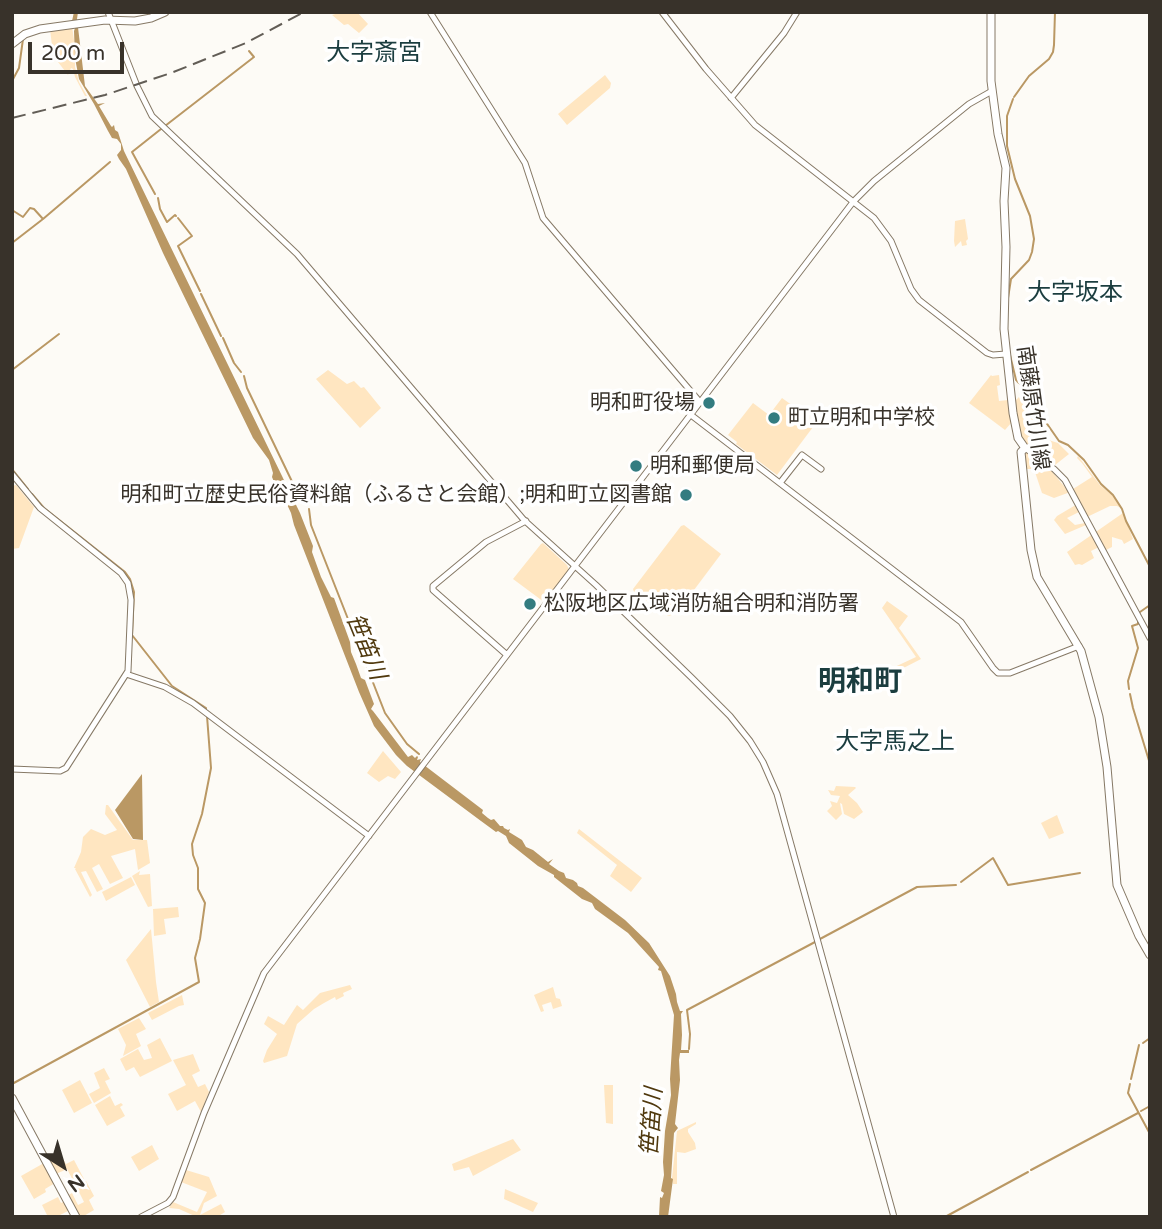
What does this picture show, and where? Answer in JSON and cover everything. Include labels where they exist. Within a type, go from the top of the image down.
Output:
[{"type":"main road","points":[[12,44],[35,30],[109,16],[126,22],[138,21],[165,12]]},
{"type":"main road","name":"南藤原竹川線","points":[[991,12],[992,91],[1006,168],[1004,329],[1014,421],[1018,438],[1025,447],[1021,452],[1034,569],[1079,646],[1097,708],[1105,757],[1117,886],[1150,955]]},
{"type":"main road","points":[[12,1098],[76,1217]]},
{"type":"street","points":[[430,12],[525,163],[543,218],[700,402]]},
{"type":"street","points":[[662,12],[706,69],[760,130],[874,218],[886,232],[919,300],[986,352],[993,355],[1006,354]]},
{"type":"street","points":[[731,98],[797,12]]},
{"type":"street","points":[[109,16],[152,116],[291,248],[526,521],[659,646],[730,716],[751,741],[763,762],[779,803],[894,1217]]},
{"type":"street","points":[[141,1217],[168,1203],[173,1196],[204,1113],[264,973],[853,202],[874,181],[969,104],[992,91]]},
{"type":"street","points":[[691,415],[961,622],[998,673],[1010,673],[1079,646]]},
{"type":"street","points":[[1025,447],[1065,480],[1150,638]]},
{"type":"street","points":[[780,483],[802,455],[821,469]]},
{"type":"street","points":[[12,474],[40,508],[116,569],[126,580],[131,600],[128,669],[66,768],[61,771],[12,769]]},
{"type":"street","points":[[507,655],[433,590],[433,586],[486,542],[526,521]]},
{"type":"street","points":[[126,674],[165,687],[207,713],[369,836]]},
{"type":"shaded area","points":[[74,12],[78,12],[85,86],[98,104],[105,103],[99,106],[111,126],[114,125],[118,132],[124,151],[300,513],[321,577],[334,598],[351,652],[374,704],[371,709],[408,757],[412,755],[418,757],[417,760],[421,759],[420,762],[483,810],[482,813],[488,818],[510,829],[509,832],[522,840],[526,847],[548,862],[553,859],[549,864],[625,920],[649,943],[670,976],[680,1011],[683,1011],[681,1050],[689,1050],[689,1053],[680,1053],[679,1060],[680,1080],[675,1124],[678,1128],[674,1133],[673,1179],[668,1217],[659,1217],[660,1197],[662,1198],[664,1193],[661,1191],[665,1131],[671,1095],[674,1015],[661,971],[628,933],[595,909],[592,903],[582,899],[509,843],[506,836],[496,832],[407,766],[374,726],[291,513],[272,477],[269,460],[253,438],[117,155],[121,144],[112,138],[79,79],[75,58],[75,28],[72,21]]},
{"type":"shaded area","points":[[357,12],[368,24],[359,33],[332,15]]},
{"type":"shaded area","points":[[72,26],[75,67],[87,96],[75,77],[73,69],[71,68],[68,75],[51,46],[50,29]]},
{"type":"shaded area","points":[[605,75],[611,83],[610,88],[567,125],[558,114]]},
{"type":"shaded area","points":[[965,219],[967,245],[962,246],[961,241],[955,247],[955,221]]},
{"type":"shaded area","points":[[328,370],[347,384],[354,381],[361,388],[364,387],[381,408],[360,428],[316,379]]},
{"type":"shaded area","points":[[991,375],[999,375],[999,401],[1008,400],[1012,422],[1005,430],[969,403]]},
{"type":"shaded area","points":[[1019,397],[1034,419],[1036,436],[1058,443],[1069,454],[1050,469],[1068,491],[1092,477],[1078,456],[1121,508],[1110,506],[1087,517],[1083,510],[1067,518],[1075,525],[1086,525],[1065,534],[1054,520],[1079,503],[1073,491],[1054,498],[1042,493],[1034,469],[1026,469],[1014,402]]},
{"type":"shaded area","points":[[782,398],[803,413],[801,417],[813,427],[777,475],[728,435],[753,403],[769,415]]},
{"type":"shaded area","points":[[16,485],[34,507],[19,548],[12,549],[12,486]]},
{"type":"shaded area","points":[[1123,513],[1133,539],[1124,544],[1122,540],[1112,537],[1112,547],[1106,550],[1103,545],[1091,551],[1094,558],[1082,565],[1075,565],[1067,552]]},
{"type":"shaded area","points":[[684,525],[721,554],[676,614],[668,616],[633,589]]},
{"type":"shaded area","points":[[543,543],[569,570],[544,602],[513,579]]},
{"type":"shaded area","points":[[887,601],[908,616],[899,628],[921,659],[888,676],[886,671],[916,657],[882,608]]},
{"type":"shaded area","points":[[383,751],[401,772],[395,779],[388,776],[379,782],[367,773]]},
{"type":"shaded area","points":[[142,774],[143,840],[133,839],[115,810]]},
{"type":"shaded area","points":[[836,786],[856,788],[848,795],[863,812],[854,819],[844,814],[840,803],[842,814],[836,820],[827,811],[832,806],[830,801],[837,803],[840,796],[831,795],[828,790],[834,791]]},
{"type":"shaded area","points":[[106,805],[133,840],[147,840],[150,863],[138,870],[135,849],[111,856],[123,878],[110,884],[99,864],[92,868],[103,889],[97,892],[86,871],[81,872],[92,895],[90,897],[74,868],[81,852],[83,837],[91,829],[105,835],[117,830],[105,814]]},
{"type":"shaded area","points":[[1057,815],[1064,833],[1049,839],[1041,823]]},
{"type":"shaded area","points":[[579,829],[642,878],[631,892],[610,876],[617,865],[577,833]]},
{"type":"shaded area","points":[[140,871],[139,875],[150,874],[152,906],[148,907],[132,876]]},
{"type":"shaded area","points":[[131,877],[135,885],[106,901],[102,892]]},
{"type":"shaded area","points":[[178,907],[179,917],[164,919],[166,934],[154,936],[153,909]]},
{"type":"shaded area","points":[[151,929],[159,1002],[150,1007],[126,960]]},
{"type":"shaded area","points":[[350,985],[352,989],[343,993],[344,996],[324,1003],[297,1024],[287,1056],[264,1063],[267,1050],[277,1034],[264,1024],[268,1016],[284,1025],[297,1005],[303,1010],[320,993]]},
{"type":"shaded area","points":[[553,987],[562,1006],[553,1009],[551,1002],[542,1005],[544,1011],[541,1012],[534,995]]},
{"type":"shaded area","points":[[182,995],[184,1005],[152,1020],[148,1013]]},
{"type":"shaded area","points":[[139,1018],[146,1029],[136,1034],[141,1046],[123,1056],[126,1045],[118,1029]]},
{"type":"shaded area","points":[[160,1038],[172,1061],[140,1077],[134,1067],[126,1071],[120,1059],[138,1049],[144,1060],[152,1058],[147,1045]]},
{"type":"shaded area","points":[[193,1054],[200,1071],[192,1075],[198,1087],[205,1084],[209,1092],[201,1112],[195,1101],[177,1111],[168,1094],[186,1085],[173,1060]]},
{"type":"shaded area","points":[[104,1068],[110,1079],[105,1081],[111,1093],[94,1103],[89,1094],[100,1088],[94,1073]]},
{"type":"shaded area","points":[[80,1080],[92,1103],[74,1113],[62,1090]]},
{"type":"shaded area","points":[[604,1085],[613,1085],[613,1124],[606,1123]]},
{"type":"shaded area","points":[[110,1096],[115,1106],[121,1103],[123,1105],[120,1107],[125,1116],[107,1126],[95,1105]]},
{"type":"shaded area","points":[[696,1122],[688,1132],[696,1149],[685,1153],[677,1152],[677,1184],[673,1184],[677,1131]]},
{"type":"shaded area","points":[[513,1139],[521,1150],[473,1176],[469,1167],[454,1171],[452,1164]]},
{"type":"shaded area","points":[[152,1145],[159,1159],[139,1171],[131,1157]]},
{"type":"shaded area","points":[[60,1154],[66,1164],[74,1160],[84,1179],[75,1184],[67,1169],[56,1174],[48,1160]]},
{"type":"shaded area","points":[[44,1163],[55,1183],[34,1199],[21,1176]]},
{"type":"shaded area","points":[[186,1170],[209,1177],[217,1196],[204,1203],[200,1215],[221,1204],[225,1212],[217,1217],[197,1217],[179,1209],[169,1208],[173,1202],[197,1212],[207,1192],[181,1182]]},
{"type":"shaded area","points":[[86,1181],[94,1196],[89,1200],[94,1210],[78,1217],[67,1196],[72,1193],[78,1205],[84,1202],[76,1186]]},
{"type":"shaded area","points":[[505,1189],[538,1203],[533,1212],[504,1199]]},
{"type":"shaded area","points":[[58,1197],[61,1203],[65,1201],[70,1210],[56,1217],[48,1217],[42,1205]]},
{"type":"waterway","points":[[1014,97],[1029,76],[1049,59],[1053,52],[1055,12]]},
{"type":"waterway","points":[[12,81],[19,68],[23,39]]},
{"type":"waterway","points":[[165,126],[254,57],[249,51]]},
{"type":"waterway","points":[[1008,298],[1011,279],[1029,260],[1034,239],[1030,216],[1015,179],[1007,146],[1007,116],[1013,99]]},
{"type":"waterway","points":[[155,194],[132,152],[161,129]]},
{"type":"waterway","points":[[43,219],[110,162]]},
{"type":"waterway","points":[[158,198],[167,222],[176,216]]},
{"type":"waterway","points":[[12,210],[23,217],[30,208],[34,209],[43,219],[12,243]]},
{"type":"waterway","points":[[178,218],[192,236],[178,246],[200,291]]},
{"type":"waterway","points":[[201,294],[221,336]]},
{"type":"waterway","points":[[12,370],[59,334]]},
{"type":"waterway","points":[[223,338],[241,372]]},
{"type":"waterway","points":[[1010,355],[1016,380]]},
{"type":"waterway","points":[[244,376],[247,388],[298,494],[307,505]]},
{"type":"waterway","points":[[1020,385],[1059,441],[1068,445],[1084,460],[1101,484],[1113,495],[1150,567]]},
{"type":"waterway","points":[[12,469],[28,489]]},
{"type":"waterway","points":[[32,494],[44,508],[125,572],[134,592],[132,635],[172,686],[206,708],[206,711]]},
{"type":"waterway","name":"笹笛川","points":[[309,509],[311,525],[385,713],[407,744],[419,754]]},
{"type":"waterway","points":[[1140,612],[1150,605]]},
{"type":"waterway","points":[[1129,689],[1128,681],[1138,648],[1132,626],[1138,622]]},
{"type":"waterway","points":[[1130,694],[1150,764]]},
{"type":"waterway","points":[[12,1084],[199,982],[195,958],[205,903],[198,889],[198,868],[192,844],[202,814],[211,768],[207,716]]},
{"type":"waterway","points":[[961,882],[993,858],[1008,885],[1080,873]]},
{"type":"waterway","points":[[820,939],[917,887],[956,885]]},
{"type":"waterway","points":[[689,1049],[687,1010],[815,942]]},
{"type":"waterway","points":[[1143,1043],[1150,1038]]},
{"type":"waterway","points":[[1131,1079],[1139,1045]]},
{"type":"waterway","points":[[1130,1084],[1128,1093],[1150,1134]]},
{"type":"waterway","points":[[1141,1111],[1150,1106]]},
{"type":"waterway","points":[[1031,1170],[1138,1113]]},
{"type":"waterway","points":[[945,1217],[1028,1172]]},
{"type":"railway","points":[[12,118],[105,95],[171,73],[246,43],[304,12]]},
{"type":"place","name":"明和町役場","points":[[709,403]]},
{"type":"place","name":"町立明和中学校","points":[[774,418]]},
{"type":"place","name":"明和郵便局","points":[[636,466]]},
{"type":"place","name":"明和町立歴史民俗資料館（ふるさと会館）;明和町立図書館","points":[[686,495]]},
{"type":"place","name":"松阪地区広域消防組合明和消防署","points":[[530,604]]},
{"type":"district","name":"大字斎宮","points":[[374,54]]},
{"type":"district","name":"大字坂本","points":[[1075,294]]},
{"type":"district","name":"明和町","points":[[860,683]]},
{"type":"district","name":"大字馬之上","points":[[895,743]]}]
